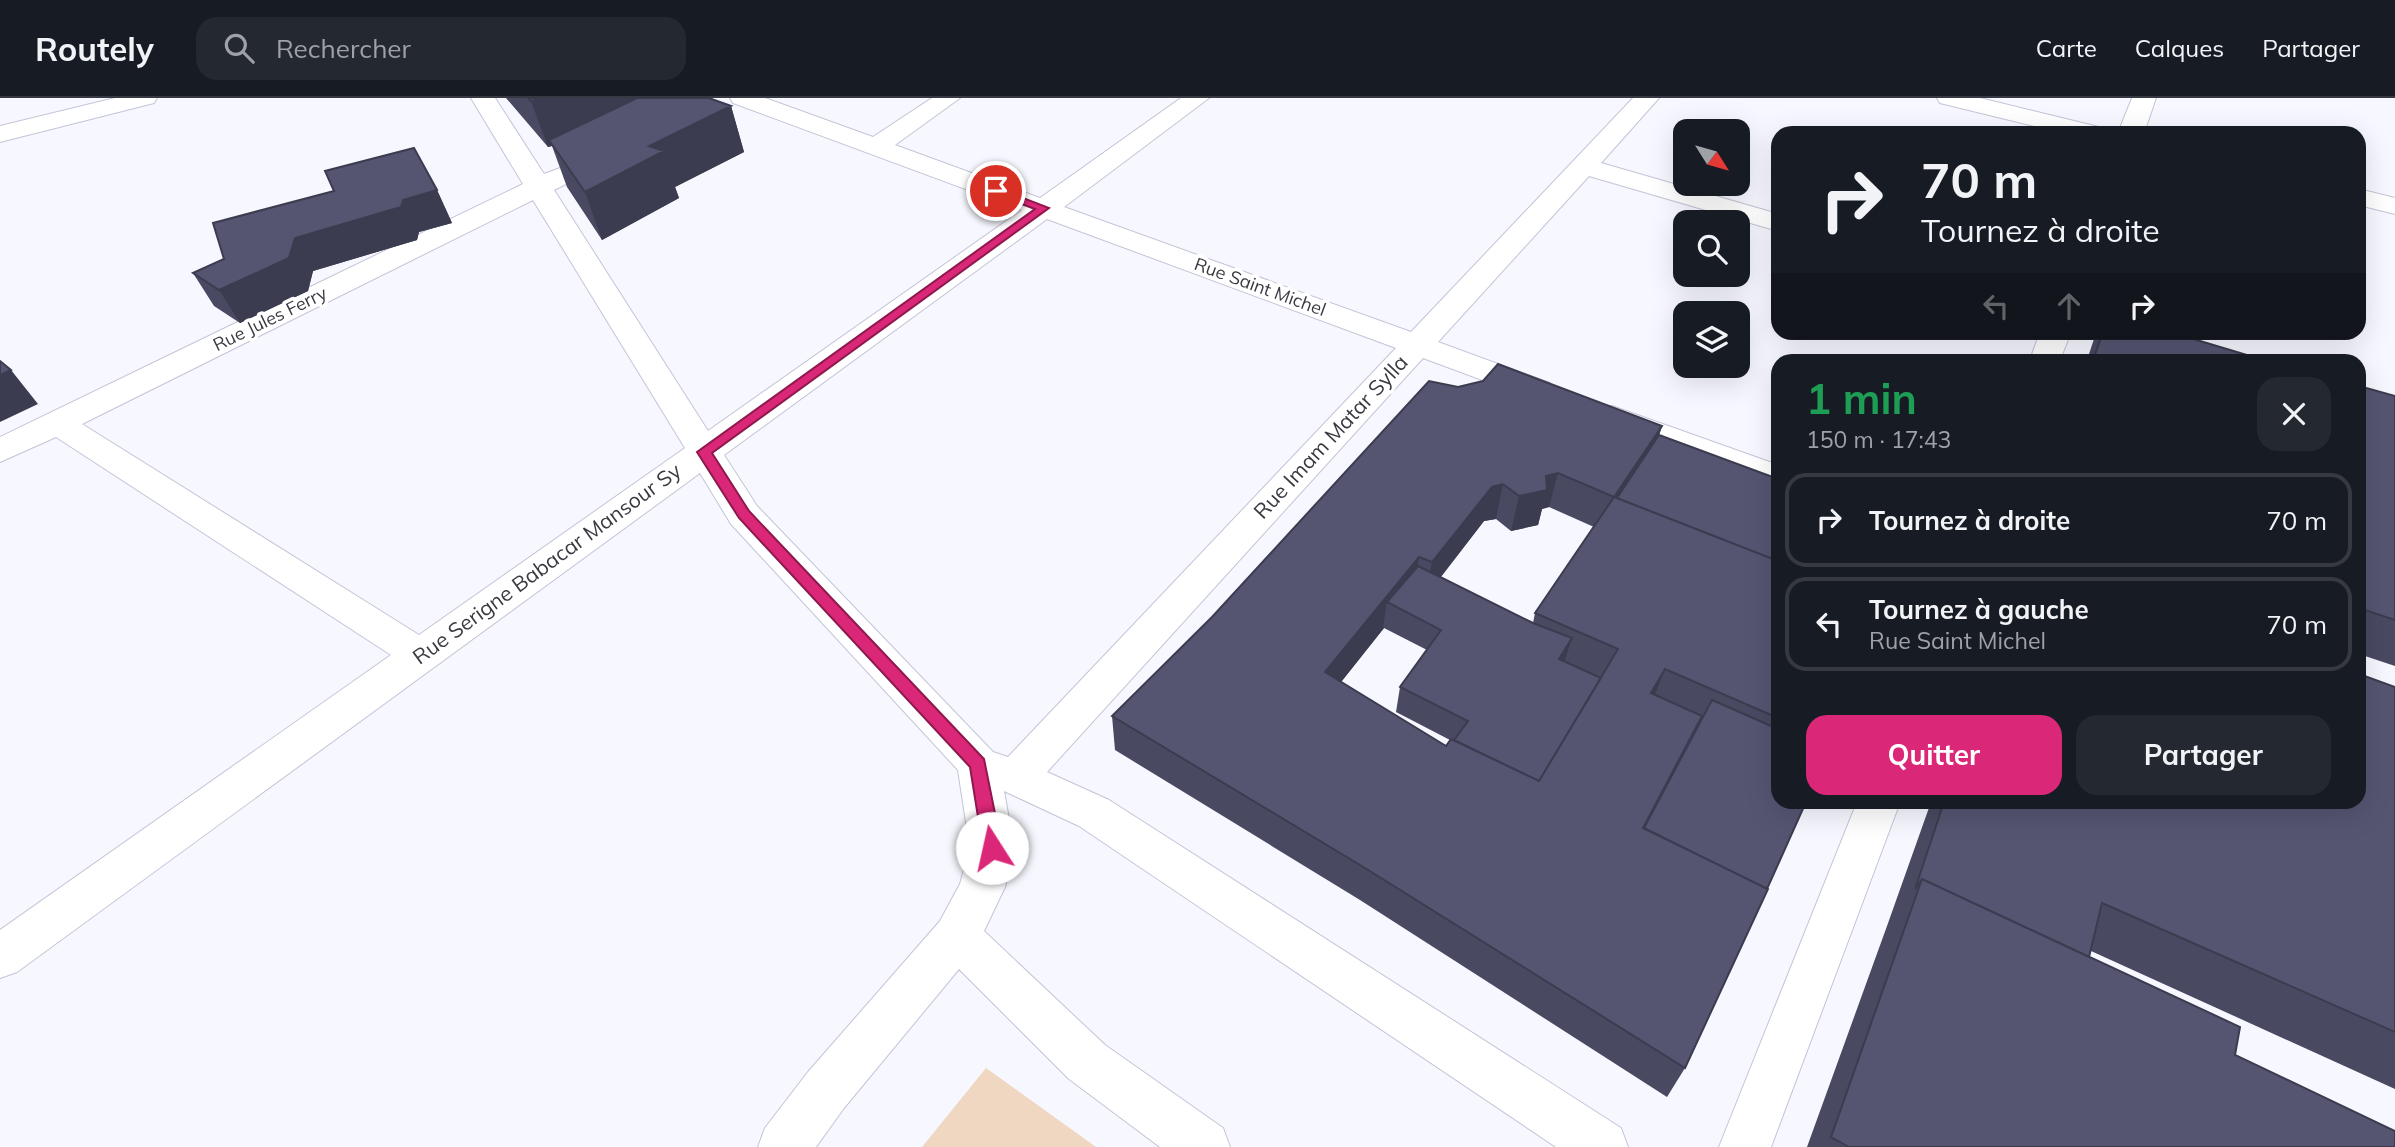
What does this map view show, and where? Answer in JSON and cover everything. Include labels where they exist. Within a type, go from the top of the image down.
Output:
[{"type":"street","points":[[0,134],[145,98]]},
{"type":"street","points":[[484,98],[744,514],[997,771],[1094,813],[1602,1147]]},
{"type":"street","name":"Rue Saint Michel","points":[[742,98],[1771,474]]},
{"type":"street","points":[[876,147],[948,98]]},
{"type":"street","name":"Rue Serigne Babacar Mansour Sy","points":[[0,957],[1197,98]]},
{"type":"street","name":"Rue Imam Matar Sylla","points":[[997,771],[1417,345],[1647,98]]},
{"type":"street","points":[[1949,98],[2065,126]]},
{"type":"street","points":[[2134,126],[2144,98]]},
{"type":"street","name":"Rue Jules Ferry","points":[[0,451],[541,187],[589,161]]},
{"type":"street","points":[[1583,166],[1771,221]]},
{"type":"street","points":[[2366,199],[2395,206]]},
{"type":"street","points":[[57,423],[421,655]]},
{"type":"street","points":[[784,1147],[826,1090],[957,936],[982,887],[992,848],[997,771]]},
{"type":"street","points":[[1745,1147],[1875,809]]},
{"type":"street","points":[[957,936],[1087,1062],[1204,1147]]},
{"type":"street","points":[[759,1147],[826,1090]]},
{"type":"shaded area","points":[[986,1068],[1096,1147],[922,1147]]},
{"type":"building","points":[[637,98],[709,98],[731,106],[649,146],[664,151],[585,192],[549,140]]},
{"type":"building","points":[[414,148],[437,190],[403,200],[401,207],[295,238],[289,258],[219,290],[193,273],[224,259],[213,223],[334,191],[325,171]]},
{"type":"building","points":[[2100,340],[2197,340],[2244,354],[2095,354]]},
{"type":"building","points":[[0,361],[11,370],[0,375]]},
{"type":"building","points":[[1498,364],[1662,426],[1614,497],[1771,558],[1771,715],[1665,669],[1651,693],[1702,716],[1643,828],[1768,889],[1685,1068],[1365,868],[1112,716],[1212,617],[1429,381],[1458,387],[1483,381]],"holes":[[[1558,473],[1614,497],[1535,613],[1618,649],[1539,781],[1451,739],[1446,746],[1325,672],[1419,557],[1432,562],[1492,487],[1503,484],[1519,496],[1547,490],[1546,476]]]},
{"type":"building","points":[[2366,388],[2395,396],[2395,620],[2366,610]]},
{"type":"building","points":[[1659,435],[1771,476],[1771,558],[1617,498]]},
{"type":"building","points":[[1418,566],[1533,623],[1572,638],[1559,659],[1601,678],[1539,781],[1454,740],[1468,721],[1400,687],[1441,630],[1387,602]]},
{"type":"building","points":[[2366,677],[2395,687],[2395,1032],[2102,903],[2089,957],[1922,879],[1915,889],[1942,809],[2366,809]]},
{"type":"building","points":[[1712,700],[1771,726],[1771,809],[1803,809],[1767,889],[1644,828]]},
{"type":"building","points":[[1922,879],[2240,1027],[2235,1055],[2395,1131],[2395,1147],[1849,1147],[1831,1137]]},
{"type":"route","points":[[992,848],[978,764],[744,514],[704,452],[1044,208],[996,191]]}]
